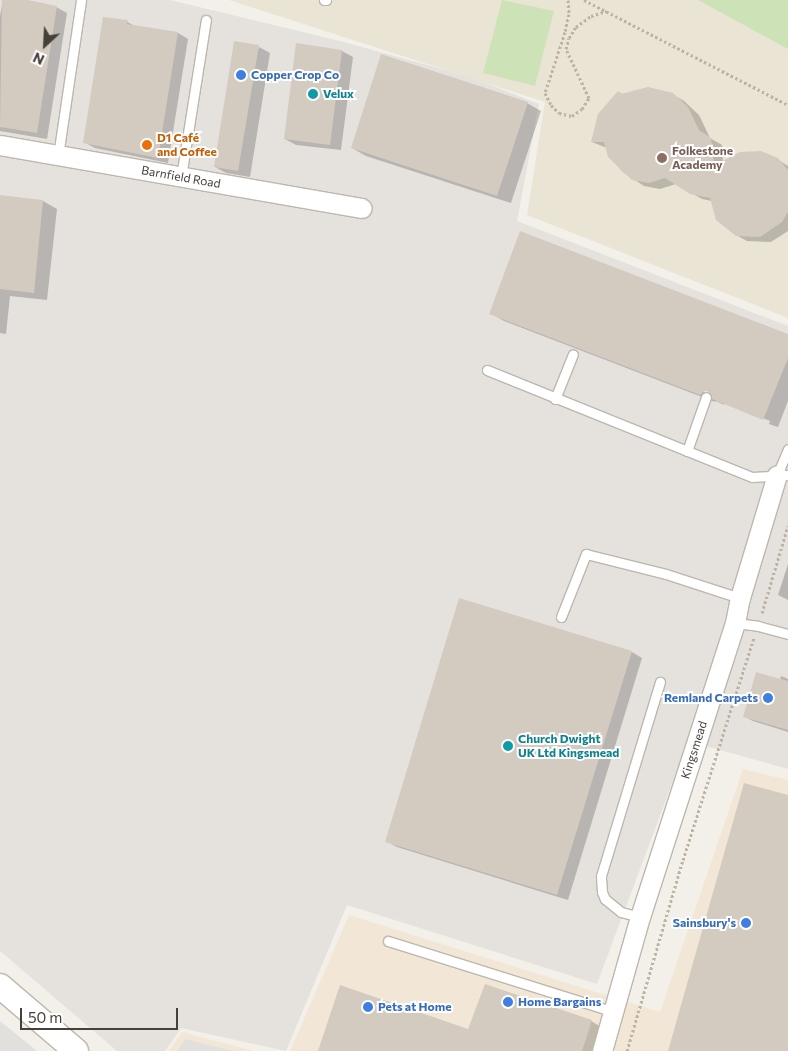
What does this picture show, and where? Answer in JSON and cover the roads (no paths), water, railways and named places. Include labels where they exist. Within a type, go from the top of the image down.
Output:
[{"type":"street","name":"Barnfield Road","points":[[0,145],[362,208]]},
{"type":"street","name":"Kingsmead","points":[[602,1051],[640,917],[735,624],[740,598],[782,475]]},
{"type":"street","points":[[0,986],[76,1051]]},
{"type":"lane","points":[[58,156],[81,0]]},
{"type":"lane","points":[[181,177],[206,20]]},
{"type":"lane","points":[[555,399],[573,354]]},
{"type":"lane","points":[[487,370],[752,477],[782,475]]},
{"type":"lane","points":[[687,451],[706,397]]},
{"type":"lane","name":"Kingsmead","points":[[782,475],[788,450]]},
{"type":"lane","points":[[561,617],[586,554],[666,574],[740,598]]},
{"type":"lane","points":[[735,624],[758,626],[788,634]]},
{"type":"lane","points":[[640,917],[621,912],[605,899],[602,892],[601,876],[660,682]]},
{"type":"lane","points":[[388,941],[614,1012]]},
{"type":"place","name":"Copper Crop Co","points":[[241,75]]},
{"type":"place","name":"Velux","points":[[313,94]]},
{"type":"place","name":"D1 Café and Coffee","points":[[147,145]]},
{"type":"place","name":"Folkestone Academy","points":[[662,158]]},
{"type":"place","name":"Remland Carpets","points":[[768,698]]},
{"type":"place","name":"Church Dwight UK Ltd Kingsmead","points":[[508,746]]},
{"type":"place","name":"Sainsbury's","points":[[746,923]]},
{"type":"place","name":"Home Bargains","points":[[508,1002]]},
{"type":"place","name":"Pets at Home","points":[[368,1007]]}]
